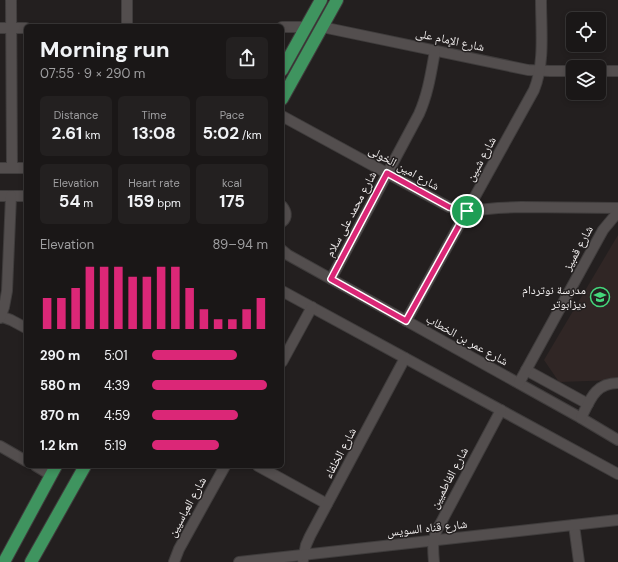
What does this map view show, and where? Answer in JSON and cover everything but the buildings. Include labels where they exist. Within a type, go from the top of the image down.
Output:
[{"type":"main road","points":[[284,66],[321,0]]},
{"type":"main road","points":[[284,95],[337,0]]},
{"type":"main road","points":[[31,562],[84,468]]},
{"type":"main road","points":[[4,562],[54,470]]},
{"type":"street","points":[[11,0],[12,168]]},
{"type":"street","points":[[126,24],[127,0]]},
{"type":"street","name":"شارع شبين","points":[[406,321],[534,90],[540,71],[541,0]]},
{"type":"street","points":[[284,27],[306,27]]},
{"type":"street","name":"شارع الإمام على","points":[[322,27],[528,70],[566,71]]},
{"type":"street","points":[[0,28],[24,28]]},
{"type":"street","name":"شارع محمد على سلام","points":[[331,279],[422,108],[428,88],[435,51]]},
{"type":"street","points":[[606,71],[618,71]]},
{"type":"street","name":"شارع امين الخولى","points":[[284,117],[449,207],[467,211],[521,207],[618,208]]},
{"type":"street","points":[[0,168],[24,168]]},
{"type":"street","points":[[0,196],[24,196]]},
{"type":"street","points":[[11,196],[7,291],[0,317],[11,320],[24,327]]},
{"type":"street","points":[[284,210],[286,215],[284,220]]},
{"type":"street","name":"شارع قمبيز","points":[[518,383],[603,230],[618,212]]},
{"type":"street","name":"شارع عمر بن الخطاب","points":[[284,256],[331,279],[618,440]]},
{"type":"street","points":[[284,292],[618,474]]},
{"type":"street","points":[[284,358],[312,307]]},
{"type":"street","name":"شارع الخلفاء","points":[[303,558],[308,541],[405,358]]},
{"type":"street","points":[[526,370],[588,404]]},
{"type":"street","points":[[581,418],[594,393],[601,387],[618,383]]},
{"type":"street","name":"شارع الفاطميين","points":[[434,562],[433,540],[437,530],[501,410]]},
{"type":"street","points":[[0,446],[24,460]]},
{"type":"street","name":"شارع العباسيين","points":[[174,562],[179,549],[224,468]]},
{"type":"street","points":[[262,468],[327,504]]},
{"type":"street","name":"شارع قناه السويس","points":[[239,562],[303,558],[433,540],[618,520]]},
{"type":"street","points":[[574,525],[579,562]]},
{"type":"shaded area","name":"مدرسة نوتردام ديزابوتر","points":[[618,235],[618,380],[559,382],[544,360]]},
{"type":"place","name":"مدرسة نوتردام ديزابوتر","points":[[600,297]]},
{"type":"route","points":[[387,173],[449,207],[467,211],[406,321],[331,279],[387,173]]}]
